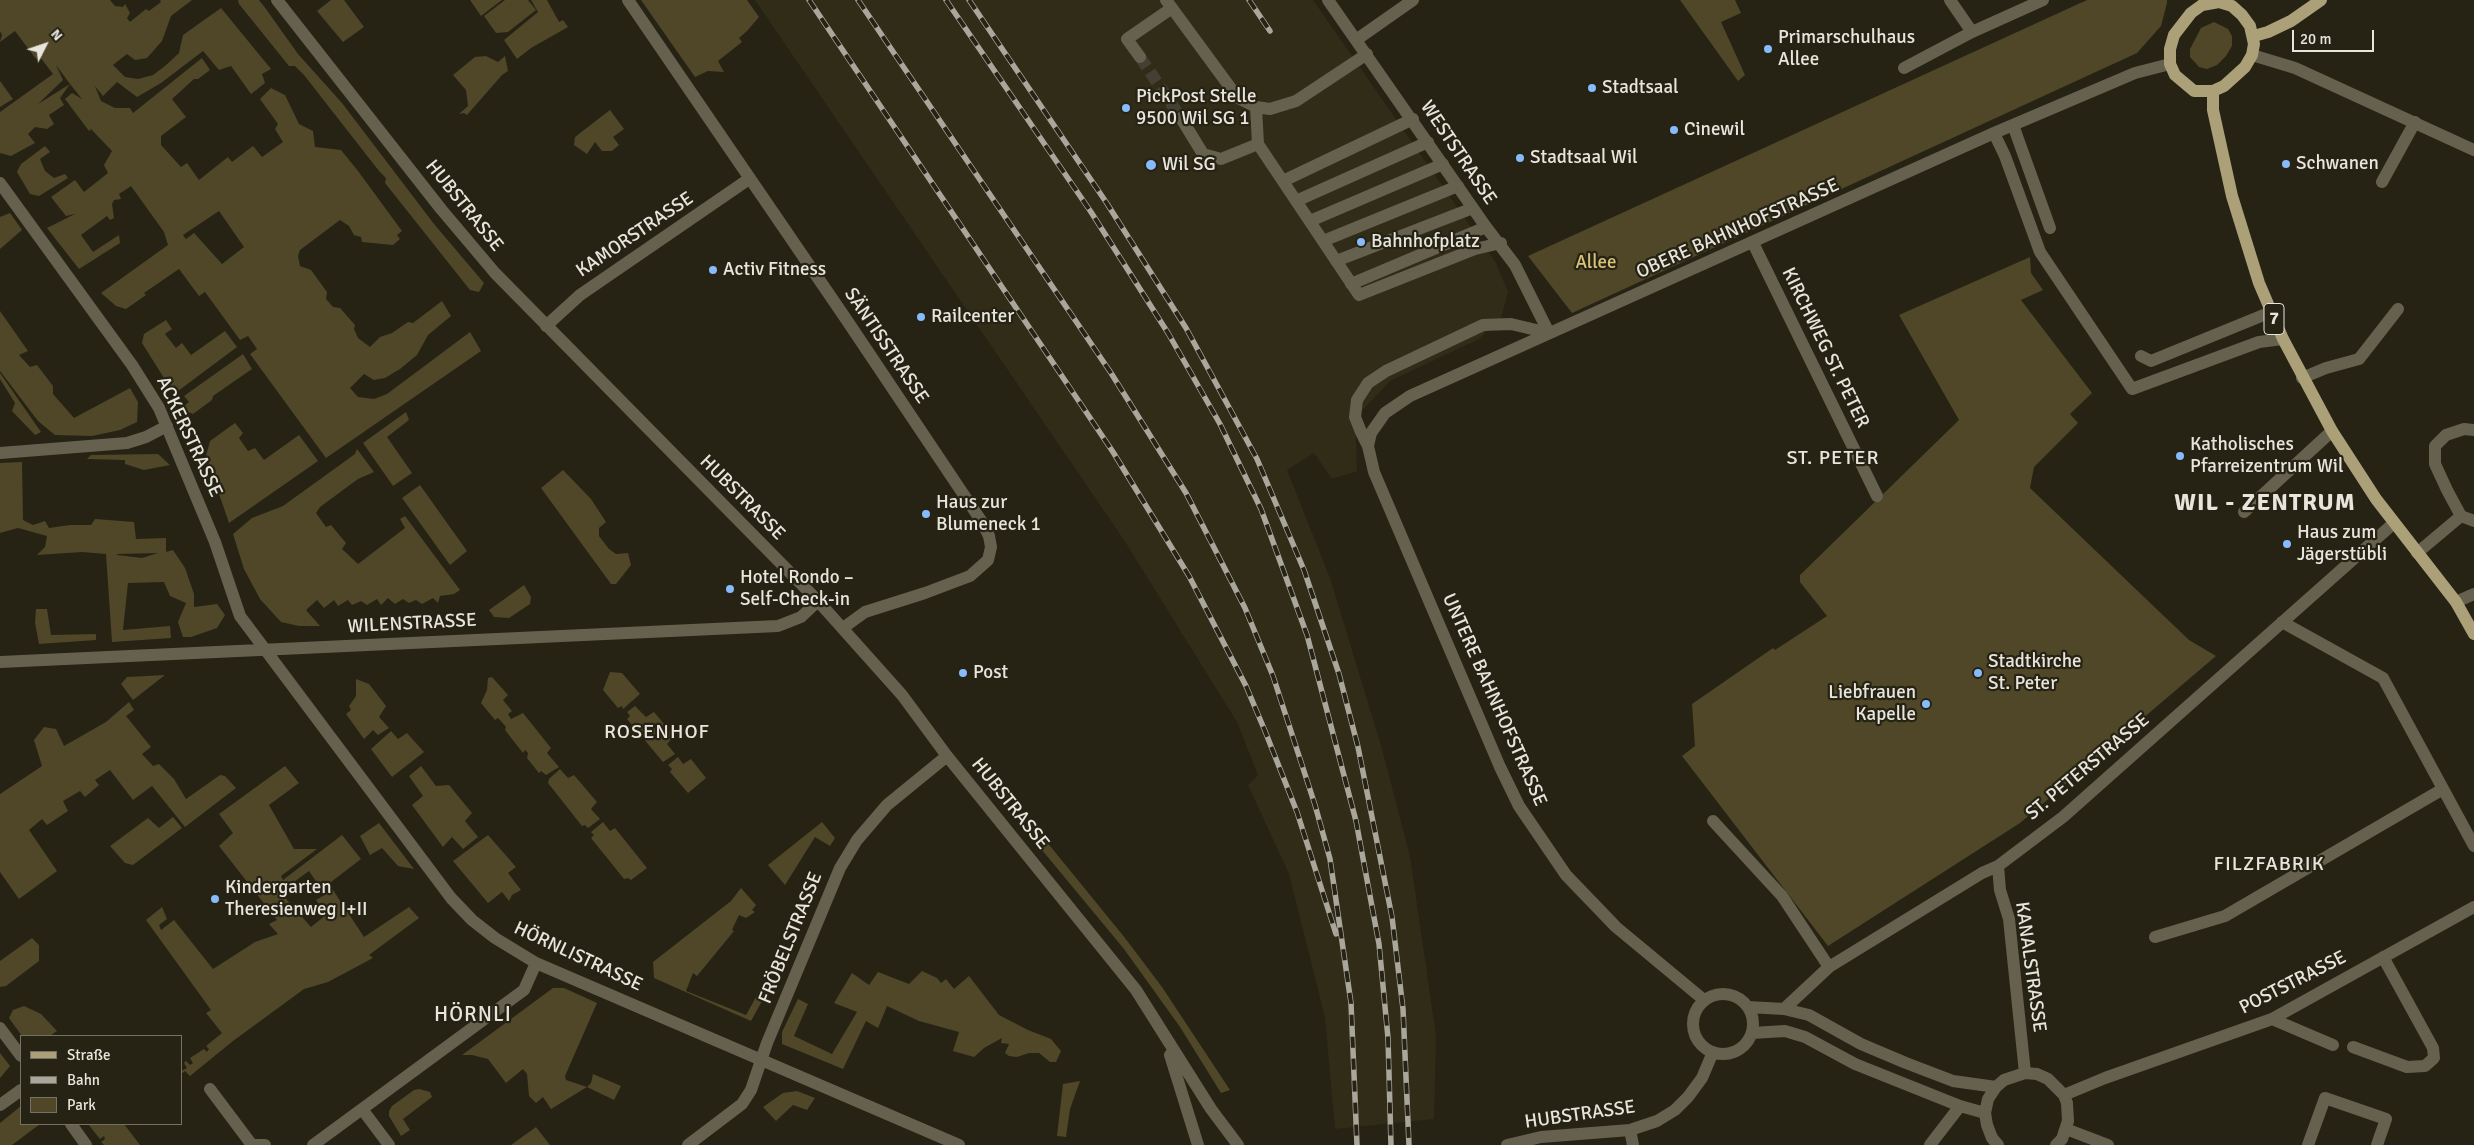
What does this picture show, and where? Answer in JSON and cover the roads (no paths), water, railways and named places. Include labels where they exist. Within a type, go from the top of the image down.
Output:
[{"type":"main road","points":[[2254,36],[2268,32],[2291,21],[2321,0]]},
{"type":"main road","points":[[2219,2],[2232,6],[2242,14],[2254,36],[2252,55],[2235,77],[2213,91],[2194,91],[2176,75],[2170,64],[2170,49],[2174,35],[2181,23],[2201,3],[2219,2]]},
{"type":"main road","name":"7","points":[[2213,91],[2213,110],[2223,163],[2259,283],[2283,340],[2332,430],[2394,523],[2456,602],[2474,634]]},
{"type":"street","name":"HUBSTRASSE","points":[[277,0],[460,232],[546,326],[818,601],[902,695],[947,756],[1136,990],[1210,1109],[1238,1145]]},
{"type":"street","name":"SÄNTISSTRASSE","points":[[628,0],[982,522],[989,536],[991,547],[988,560],[970,576],[865,612],[843,628]]},
{"type":"street","name":"WESTSTRASSE","points":[[1328,0],[1486,227],[1501,243],[1518,270],[1549,333]]},
{"type":"street","points":[[1356,40],[1413,0]]},
{"type":"street","points":[[1950,0],[1972,32]]},
{"type":"street","points":[[1904,68],[1972,32],[2043,0]]},
{"type":"street","points":[[1140,57],[1127,39],[1169,4],[1238,98],[1256,107],[1270,109],[1296,101],[1367,54]]},
{"type":"street","points":[[2252,55],[2295,68],[2474,150]]},
{"type":"street","name":"OBERE BAHNHOFSTRASSE","points":[[1368,446],[1371,433],[1377,422],[1394,405],[1549,333],[1753,243],[1994,133],[2135,73],[2170,64]]},
{"type":"street","points":[[1256,107],[1258,144],[1359,295],[1466,252],[1501,243]]},
{"type":"street","points":[[1181,118],[1203,154],[1221,159],[1258,144]]},
{"type":"street","points":[[1283,181],[1413,120]]},
{"type":"street","points":[[2382,182],[2415,122]]},
{"type":"street","points":[[2013,125],[2050,228]]},
{"type":"street","points":[[1994,133],[2005,156],[2040,252],[2132,389],[2260,342],[2283,340]]},
{"type":"street","points":[[1296,201],[1428,142]]},
{"type":"street","points":[[1310,221],[1443,164]]},
{"type":"street","name":"KAMORSTRASSE","points":[[546,326],[580,295],[750,178]]},
{"type":"street","name":"ACKERSTRASSE","points":[[0,183],[132,365],[167,426],[215,542],[240,616],[263,649]]},
{"type":"street","points":[[1323,241],[1458,186]]},
{"type":"street","points":[[1336,261],[1473,208]]},
{"type":"street","points":[[1351,284],[1486,227]]},
{"type":"street","name":"KIRCHWEG ST. PETER","points":[[1753,243],[1877,496]]},
{"type":"street","points":[[2302,378],[2326,368],[2360,359],[2398,309]]},
{"type":"street","points":[[2141,356],[2151,361],[2271,312]]},
{"type":"street","points":[[1368,446],[1360,432],[1355,417],[1357,400],[1368,383],[1386,371],[1483,325],[1511,324],[1549,333]]},
{"type":"street","points":[[0,453],[126,443],[146,437],[167,426]]},
{"type":"street","points":[[2474,430],[2464,429],[2446,435],[2435,446],[2435,464],[2460,516],[2474,521]]},
{"type":"street","points":[[2244,512],[2332,430]]},
{"type":"street","name":"UNTERE BAHNHOFSTRASSE","points":[[1368,446],[1374,472],[1500,767],[1519,806],[1566,875],[1616,927],[1704,1000]]},
{"type":"street","points":[[2417,553],[2460,516]]},
{"type":"street","name":"ST. PETERSTRASSE","points":[[1784,1009],[1829,968],[1982,873],[1998,866],[2063,817],[2394,523]]},
{"type":"street","points":[[2456,602],[2474,594]]},
{"type":"street","name":"WILENSTRASSE","points":[[0,662],[778,626],[801,618],[818,601]]},
{"type":"street","points":[[2282,622],[2383,678],[2474,846]]},
{"type":"street","name":"HÖRNLISTRASSE","points":[[263,649],[323,724],[451,898],[472,920],[496,938],[536,962],[959,1145]]},
{"type":"street","name":"FRÖBELSTRASSE","points":[[688,1145],[705,1140],[742,1104],[751,1090],[840,868],[857,840],[871,822],[947,756]]},
{"type":"street","points":[[2155,937],[2225,916],[2443,789]]},
{"type":"street","points":[[1713,821],[1782,896],[1829,968]]},
{"type":"street","name":"KANALSTRASSE","points":[[1998,866],[2000,890],[2009,920],[2025,1073]]},
{"type":"street","name":"POSTSTRASSE","points":[[2064,1096],[2105,1078],[2272,1019],[2474,907]]},
{"type":"street","points":[[2353,1047],[2407,1067],[2425,1066],[2434,1058],[2433,1048],[2383,957]]},
{"type":"street","points":[[313,1145],[524,990],[536,962]]},
{"type":"street","points":[[1719,994],[1730,995],[1741,1000],[1748,1007],[1753,1020],[1752,1033],[1746,1044],[1735,1051],[1723,1054],[1712,1052],[1697,1039],[1694,1026],[1697,1008],[1704,1000],[1719,994]]},
{"type":"street","points":[[1748,1007],[1784,1009],[1809,1015],[1861,1044],[1914,1066],[1953,1080],[1996,1087]]},
{"type":"street","points":[[2272,1019],[2333,1045]]},
{"type":"street","points":[[0,1028],[20,1055]]},
{"type":"street","points":[[1752,1033],[1785,1030],[1805,1037],[1855,1064],[1960,1106],[1985,1113]]},
{"type":"street","name":"HUBSTRASSE","points":[[1164,1036],[1198,1145]]},
{"type":"street","name":"HUBSTRASSE","points":[[1507,1145],[1541,1137],[1630,1130],[1657,1121],[1675,1110],[1702,1078],[1712,1052]]},
{"type":"street","points":[[1998,1145],[1992,1138],[1987,1126],[1985,1113],[1988,1099],[1996,1087],[2004,1080],[2025,1073],[2037,1074],[2048,1079],[2064,1096],[2069,1112],[2066,1129],[2056,1145]]},
{"type":"street","points":[[210,1089],[252,1145],[265,1145]]},
{"type":"street","points":[[0,1105],[20,1091]]},
{"type":"street","points":[[2308,1145],[2326,1098],[2386,1120],[2377,1145]]},
{"type":"street","points":[[1930,1145],[1960,1106]]},
{"type":"street","points":[[362,1109],[389,1145]]},
{"type":"street","points":[[72,1125],[86,1145]]},
{"type":"street","points":[[2066,1129],[2108,1145]]},
{"type":"street","points":[[1630,1130],[1633,1145]]},
{"type":"tunnel","points":[[1140,57],[1181,118]]},
{"type":"railway","points":[[809,0],[1113,452],[1189,576],[1246,686],[1265,731],[1297,812],[1336,934]]},
{"type":"railway","points":[[858,0],[1111,373],[1186,493],[1245,608],[1273,676],[1315,805],[1330,859],[1351,1003],[1357,1145]]},
{"type":"railway","points":[[946,0],[1091,212],[1168,333],[1220,424],[1261,509],[1307,635],[1356,821],[1379,944],[1388,1038],[1391,1145]]},
{"type":"railway","points":[[969,0],[1106,202],[1186,328],[1257,459],[1304,570],[1339,674],[1358,747],[1392,917],[1403,1009],[1409,1145]]},
{"type":"railway","points":[[1249,0],[1270,31]]},
{"type":"place","name":"Primarschulhaus Allee","points":[[1768,49]]},
{"type":"place","name":"Stadtsaal","points":[[1592,88]]},
{"type":"place","name":"PickPost Stelle 9500 Wil SG 1","points":[[1126,108]]},
{"type":"place","name":"Cinewil","points":[[1674,130]]},
{"type":"place","name":"Stadtsaal Wil","points":[[1520,158]]},
{"type":"place","name":"Schwanen","points":[[2286,164]]},
{"type":"place","name":"Wil SG","points":[[1151,165]]},
{"type":"place","name":"Bahnhofplatz","points":[[1361,242]]},
{"type":"place","name":"Activ Fitness","points":[[713,270]]},
{"type":"place","name":"Railcenter","points":[[921,317]]},
{"type":"place","name":"Katholisches Pfarreizentrum Wil","points":[[2180,456]]},
{"type":"place","name":"Haus zur Blumeneck 1","points":[[926,514]]},
{"type":"place","name":"Haus zum Jägerstübli","points":[[2287,544]]},
{"type":"place","name":"Hotel Rondo – Self-Check-in","points":[[730,589]]},
{"type":"place","name":"Post","points":[[963,673]]},
{"type":"place","name":"Stadtkirche St. Peter","points":[[1978,673]]},
{"type":"place","name":"Liebfrauen Kapelle","points":[[1926,704]]},
{"type":"place","name":"Kindergarten Theresienweg I+II","points":[[215,899]]},
{"type":"district","name":"ST. PETER","points":[[1833,459]]},
{"type":"district","name":"WIL - ZENTRUM","points":[[2265,504]]},
{"type":"district","name":"ROSENHOF","points":[[657,733]]},
{"type":"district","name":"FILZFABRIK","points":[[2269,865]]},
{"type":"district","name":"HÖRNLI","points":[[473,1015]]},
{"type":"park label","name":"Allee","points":[[1596,263]]}]
